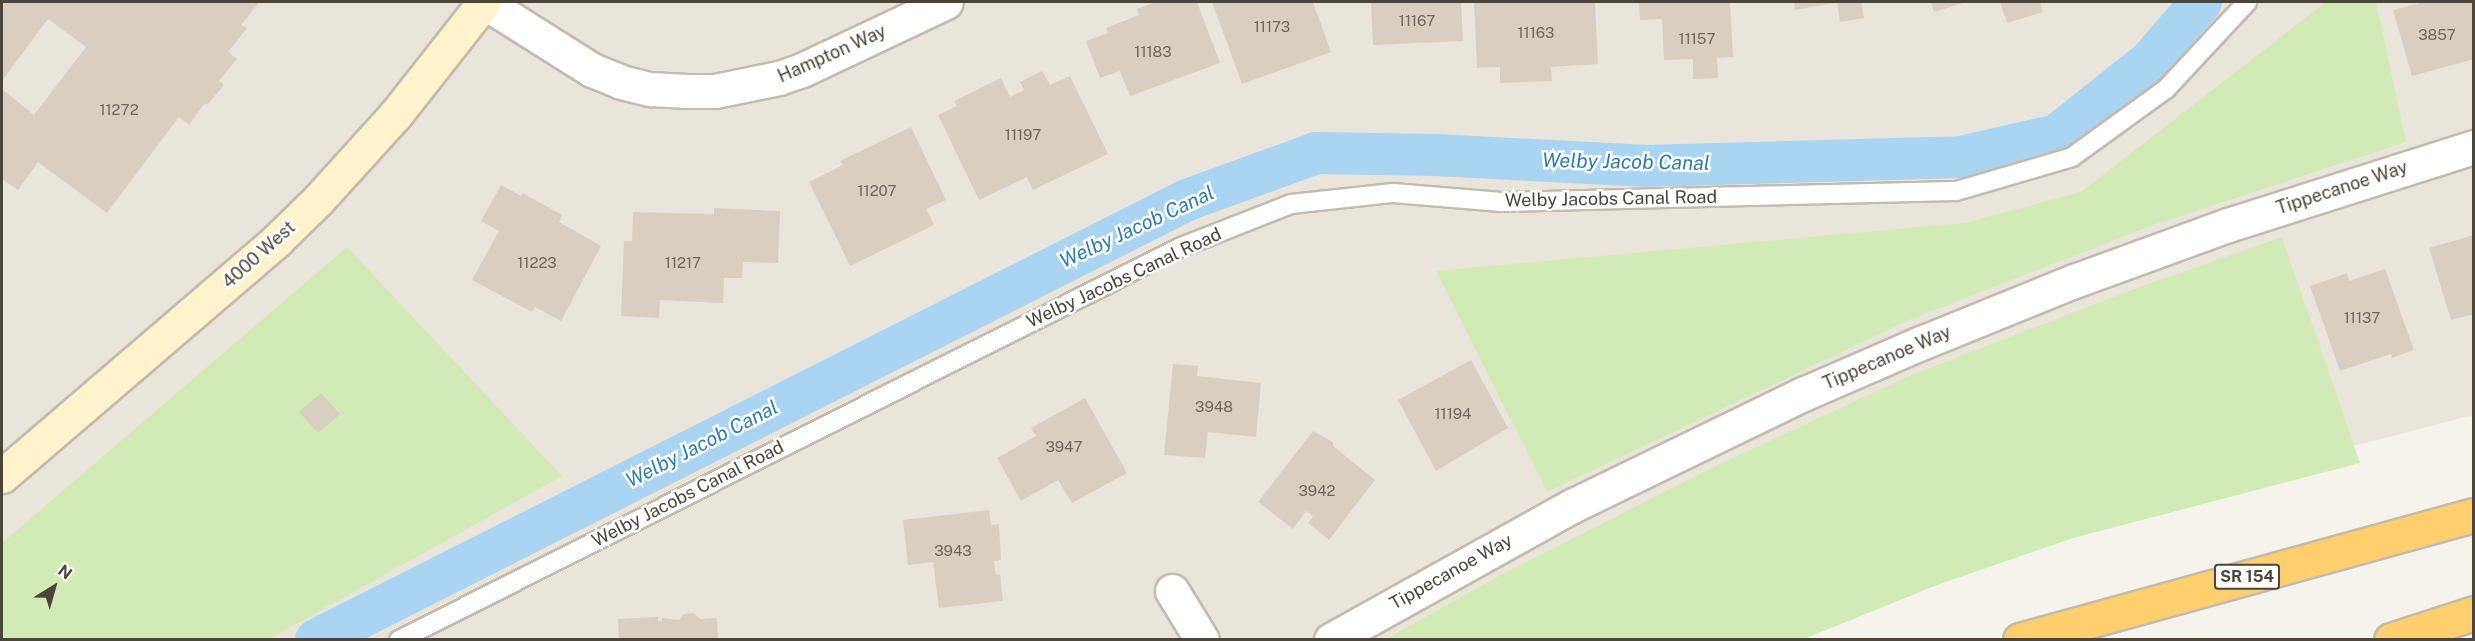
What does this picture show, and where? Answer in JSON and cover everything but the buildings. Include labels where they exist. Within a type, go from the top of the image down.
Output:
[{"type":"highway","name":"SR 154","points":[[2020,639],[2474,515]]},
{"type":"highway","points":[[2391,639],[2474,613]]},
{"type":"main road","name":"4000 West","points":[[2,476],[277,240],[318,200],[396,114],[484,2]]},
{"type":"street","name":"Hampton Way","points":[[484,2],[592,70],[621,82],[650,89],[715,91],[779,78],[802,70],[946,2]]},
{"type":"street","name":"Tippecanoe Way","points":[[1332,639],[1572,506],[1792,399],[1910,347],[2074,281],[2228,225],[2474,147]]},
{"type":"street","points":[[1172,591],[1202,639]]},
{"type":"lane","name":"Welby Jacobs Canal Road","points":[[399,639],[1179,248],[1291,204],[1393,193],[1502,202],[1956,191],[2072,157],[2166,89],[2247,2]]},
{"type":"shaded area","points":[[2,2],[2473,2],[2473,415],[2270,468],[1734,639],[2,639]]},
{"type":"green space","points":[[2326,2],[2376,2],[2406,142],[2153,225],[1909,320],[1547,492],[1436,271],[1965,223],[2081,192]]},
{"type":"green space","points":[[2282,237],[2360,463],[2073,538],[1937,585],[1804,639],[1386,639],[1506,572],[1722,463],[1909,376],[2137,288]]},
{"type":"green space","points":[[347,247],[562,476],[269,639],[2,639],[2,543]]},
{"type":"waterway","name":"Welby Jacob Canal","points":[[316,640],[1187,200],[1316,153],[1436,155],[1643,166],[1961,157],[2057,135],[2150,61],[2201,2]]}]
